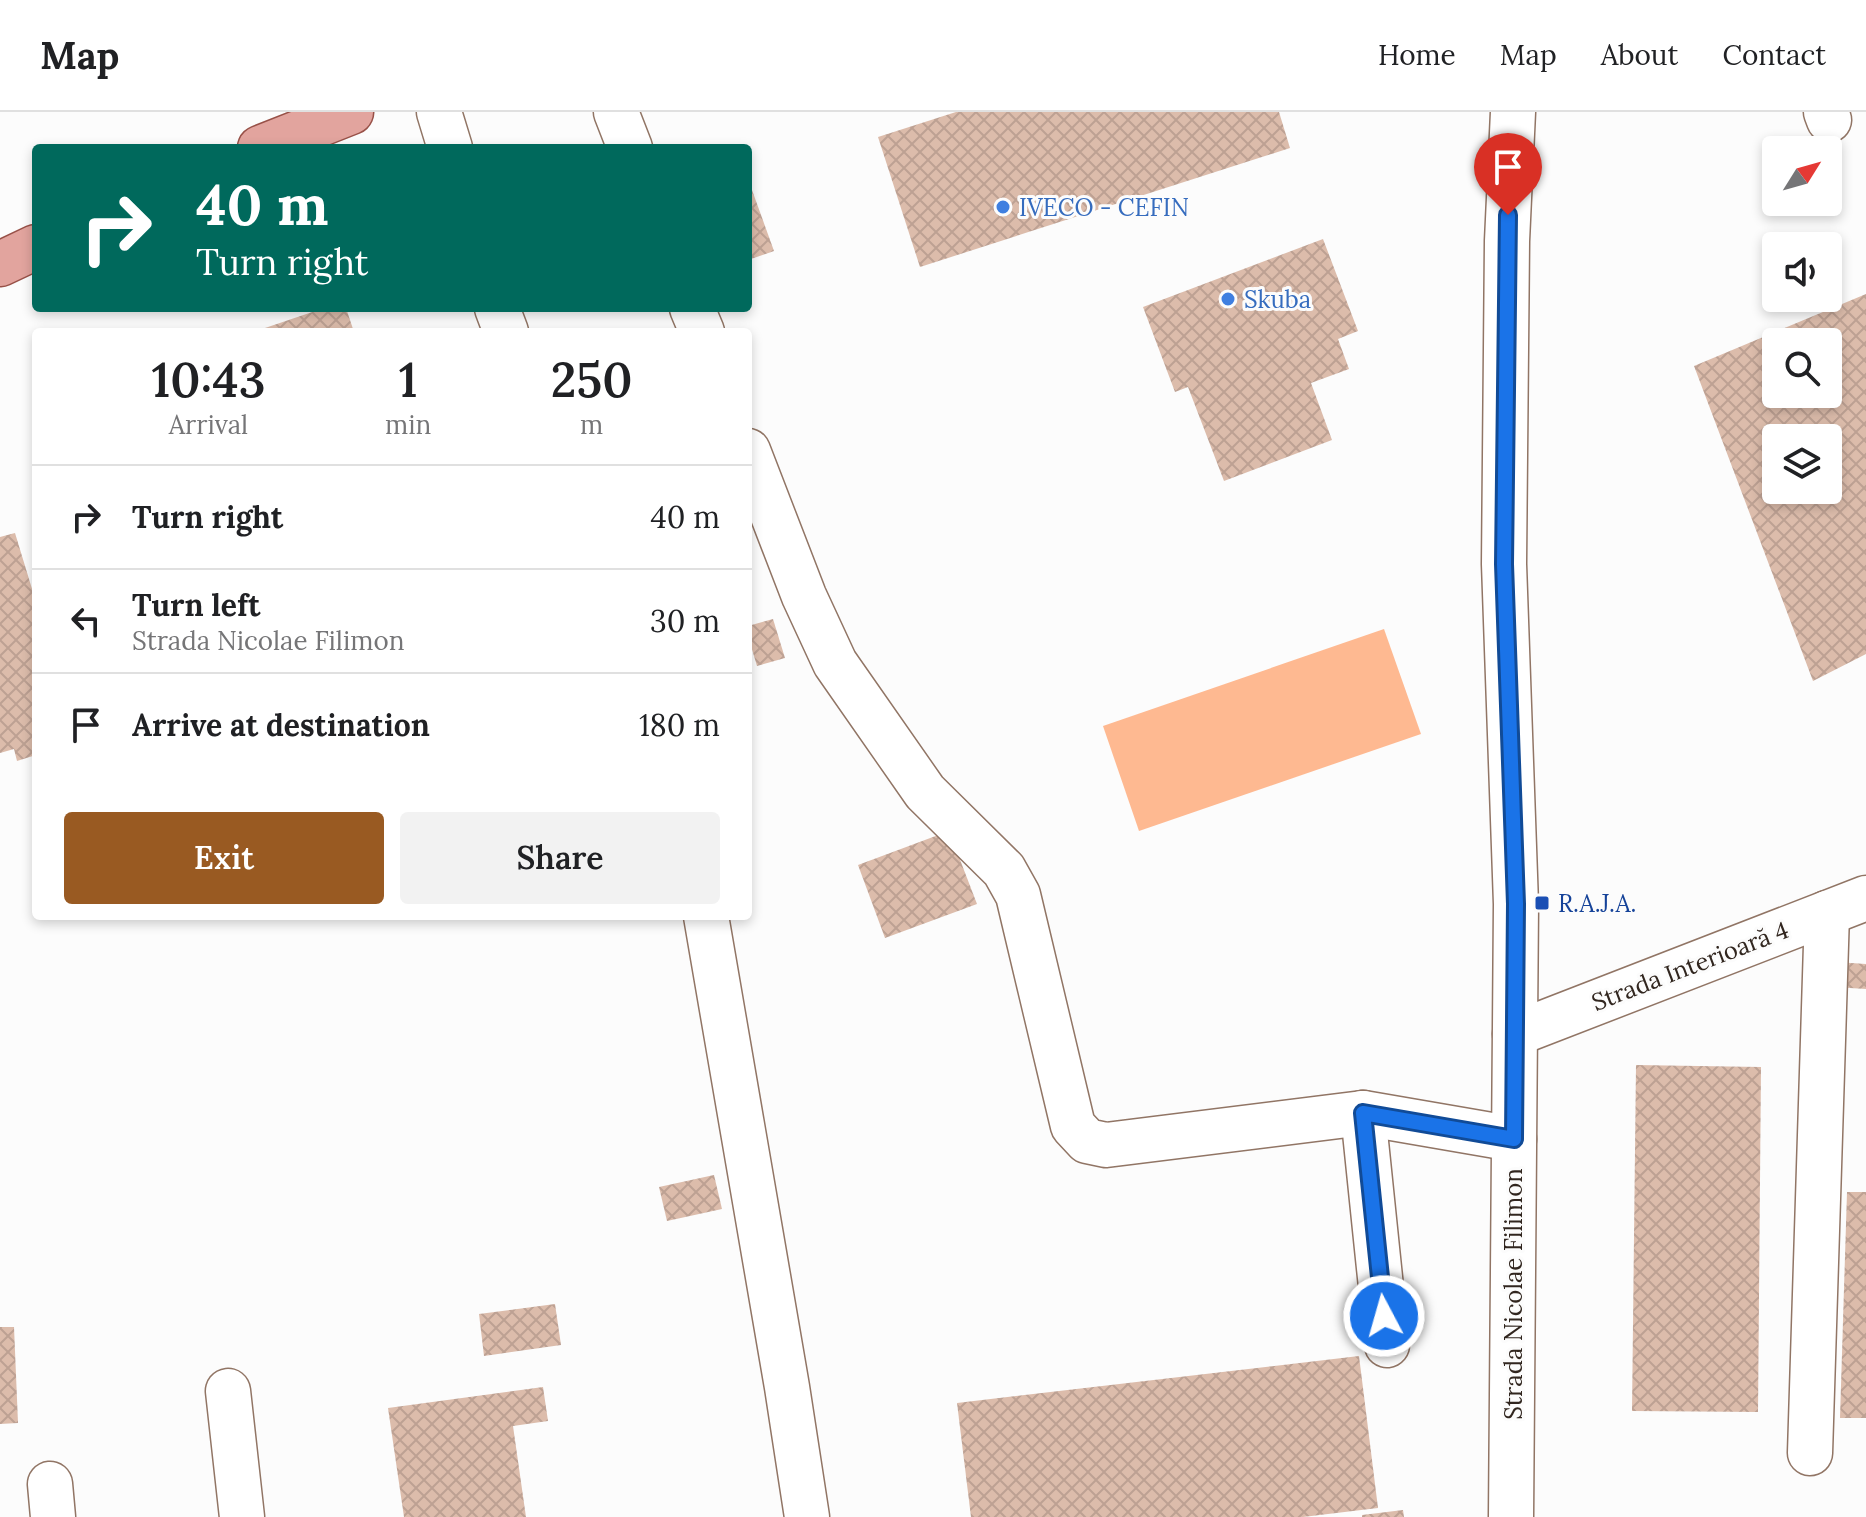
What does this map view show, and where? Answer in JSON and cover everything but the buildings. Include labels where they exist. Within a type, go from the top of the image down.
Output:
[{"type":"main road","points":[[270,144],[351,112]]},
{"type":"main road","points":[[0,264],[32,249]]},
{"type":"street","points":[[439,112],[449,144]]},
{"type":"street","points":[[616,112],[628,144]]},
{"type":"street","name":"Strada Nicolae Filimon","points":[[1511,1517],[1516,904],[1504,564],[1507,241],[1513,112]]},
{"type":"street","points":[[752,461],[804,596],[835,663],[925,792],[1004,870],[1018,895],[1073,1126],[1087,1141],[1106,1145],[1363,1113],[1514,1139]]},
{"type":"street","points":[[1810,1453],[1846,906]]},
{"type":"street","name":"Strada Interioară 4","points":[[1515,1034],[1846,906]]},
{"type":"street","points":[[707,920],[807,1517]]},
{"type":"street","points":[[1363,1113],[1387,1345]]},
{"type":"street","points":[[228,1391],[242,1517]]},
{"type":"shaded area","points":[[1384,629],[1421,734],[1139,831],[1103,726]]},
{"type":"place","name":"IVECO - CEFIN","points":[[1003,207]]},
{"type":"place","name":"Skuba","points":[[1228,299]]},
{"type":"place","name":"R.A.J.A.","points":[[1542,903]]},
{"type":"route","points":[[1384,1316],[1363,1113],[1514,1139],[1516,904],[1504,564],[1508,215]]}]
